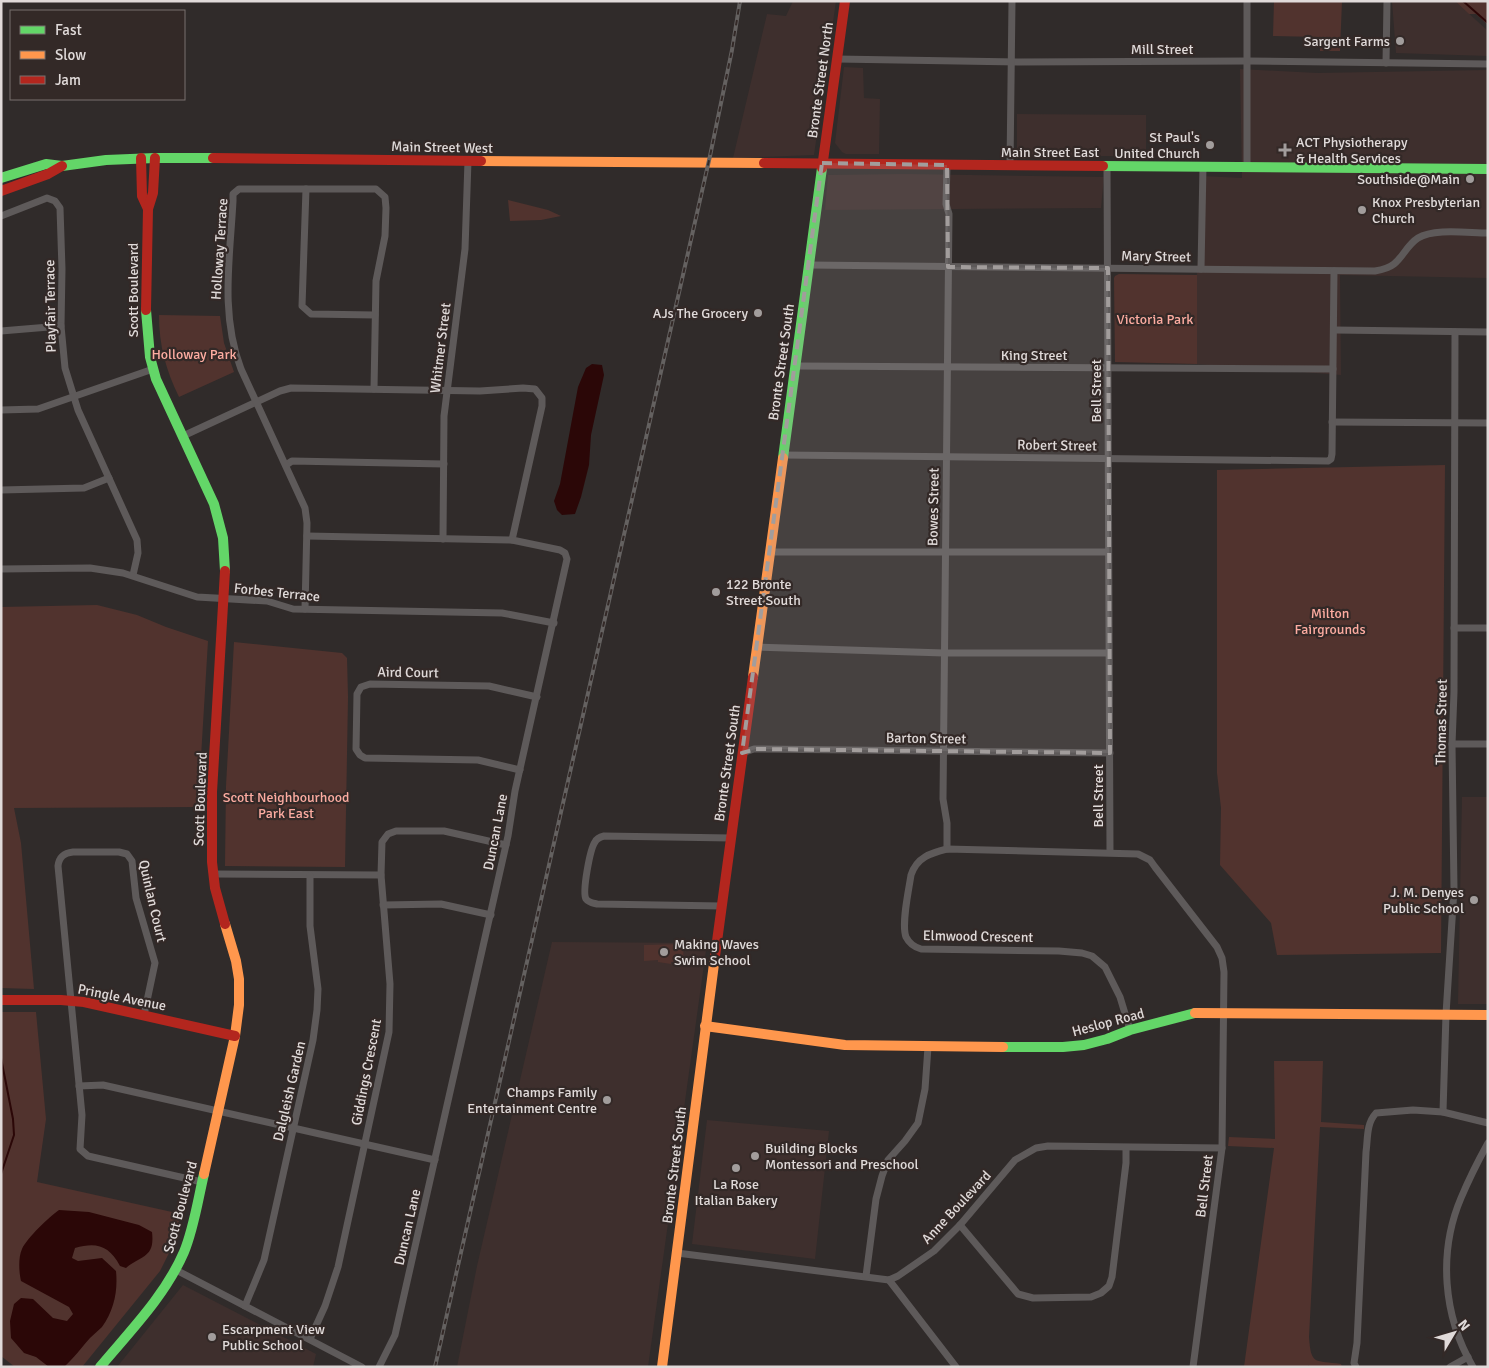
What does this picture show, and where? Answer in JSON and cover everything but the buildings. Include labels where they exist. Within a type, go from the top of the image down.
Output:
[{"type":"main road","name":"Bronte Street North","points":[[822,163],[845,1]]},
{"type":"main road","name":"Main Street West","points":[[1,178],[46,164],[62,166],[106,160],[142,158],[822,163]]},
{"type":"main road","name":"Scott Boulevard","points":[[142,158],[142,196],[148,209]]},
{"type":"main road","name":"Scott Boulevard","points":[[100,1367],[168,1284],[176,1270],[189,1237],[235,1036],[240,996],[238,970],[213,874],[212,792],[225,554],[220,522],[214,504],[153,368],[148,348],[146,331],[148,209],[153,193],[155,158]]},
{"type":"main road","name":"Main Street East","points":[[822,163],[1010,166],[1488,168]]},
{"type":"main road","name":"Bronte Street South","points":[[662,1367],[742,753],[822,163]]},
{"type":"main road","name":"Main Street West","points":[[1,191],[48,174],[62,166]]},
{"type":"main road","name":"Pringle Avenue","points":[[7,1000],[84,1002],[235,1036]]},
{"type":"main road","name":"Heslop Road","points":[[706,1026],[845,1045],[1019,1048],[1077,1046],[1190,1014],[1223,1012],[1488,1015]]},
{"type":"street","points":[[1010,166],[1012,1]]},
{"type":"street","points":[[1247,167],[1248,1]]},
{"type":"street","points":[[1386,63],[1387,1]]},
{"type":"street","name":"Mill Street","points":[[837,59],[1012,62],[1248,61],[1488,64]]},
{"type":"street","name":"Whitmer Street","points":[[443,539],[444,416],[464,249],[468,161]]},
{"type":"street","name":"Bowes Street","points":[[947,164],[946,204],[949,214],[943,798],[947,823],[948,849]]},
{"type":"street","name":"Bell Street","points":[[1108,166],[1110,852],[1138,854],[1150,860],[1217,947],[1222,958],[1224,972],[1222,1148],[1193,1367]]},
{"type":"street","points":[[1201,269],[1203,166]]},
{"type":"street","name":"Holloway Terrace","points":[[305,609],[307,536],[305,508],[256,402],[234,349],[228,317],[228,278],[233,194],[239,189],[376,189],[385,197],[386,232],[376,276],[374,389]]},
{"type":"street","points":[[306,189],[302,306],[311,314],[375,315]]},
{"type":"street","name":"Playfair Terrace","points":[[1,216],[43,198],[50,198],[59,205],[61,212],[62,269],[61,326],[65,368],[72,397],[137,540],[138,553],[134,575]]},
{"type":"street","name":"Mary Street","points":[[809,264],[1375,271],[1393,265],[1419,237],[1438,232],[1488,233]]},
{"type":"street","points":[[1334,271],[1335,330],[1332,422],[1488,424]]},
{"type":"street","points":[[1,331],[61,326]]},
{"type":"street","points":[[1335,330],[1488,332]]},
{"type":"street","name":"Thomas Street","points":[[1442,1112],[1454,889],[1452,744],[1455,332]]},
{"type":"street","name":"King Street","points":[[795,366],[1333,369]]},
{"type":"street","points":[[1,410],[32,410],[153,368]]},
{"type":"street","points":[[183,436],[280,391],[291,388],[480,391],[535,389],[542,398],[542,406],[512,540]]},
{"type":"street","name":"Robert Street","points":[[782,454],[1324,461],[1331,459],[1332,422]]},
{"type":"street","points":[[286,464],[292,462],[444,464]]},
{"type":"street","points":[[1,490],[84,488],[109,478]]},
{"type":"street","name":"Duncan Lane","points":[[307,536],[512,540],[563,551],[566,556],[567,565],[520,770],[491,915],[395,1335],[379,1367]]},
{"type":"street","points":[[769,552],[1108,552]]},
{"type":"street","name":"Forbes Terrace","points":[[1,568],[90,568],[134,575],[192,595],[267,601],[293,609],[502,613],[554,624]]},
{"type":"street","points":[[1454,628],[1488,628]]},
{"type":"street","points":[[757,647],[944,653],[1108,653]]},
{"type":"street","name":"Aird Court","points":[[520,770],[478,760],[365,758],[360,755],[356,748],[357,694],[361,687],[370,684],[489,686],[536,697]]},
{"type":"street","points":[[1452,744],[1488,744]]},
{"type":"street","name":"Barton Street","points":[[742,753],[754,749],[1110,753]]},
{"type":"street","name":"Giddings Crescent","points":[[310,1339],[325,1306],[338,1267],[380,1076],[390,1021],[390,973],[381,875],[382,842],[388,834],[396,831],[448,831],[506,845]]},
{"type":"street","points":[[722,906],[597,904],[588,902],[584,888],[594,843],[603,836],[731,838]]},
{"type":"street","name":"Elmwood Crescent","points":[[1110,852],[948,849],[935,852],[920,859],[911,874],[904,929],[906,938],[913,946],[921,949],[1059,951],[1092,956],[1105,967],[1109,974],[1120,997],[1130,1030]]},
{"type":"street","name":"Quinlan Court","points":[[71,1001],[59,862],[63,855],[73,852],[124,852],[132,861],[136,898],[155,963],[144,1015]]},
{"type":"street","points":[[213,874],[381,875]]},
{"type":"street","name":"Dalgleish Garden","points":[[245,1306],[264,1260],[312,1046],[317,1010],[316,970],[310,926],[310,876]]},
{"type":"street","points":[[383,905],[440,904],[491,915]]},
{"type":"street","points":[[71,1001],[82,1115],[79,1144],[84,1154],[202,1182]]},
{"type":"street","points":[[866,1276],[876,1199],[882,1176],[888,1160],[918,1123],[925,1089],[928,1047]]},
{"type":"street","points":[[79,1086],[103,1084],[435,1160]]},
{"type":"street","points":[[1356,1367],[1354,1363],[1366,1152],[1369,1124],[1372,1118],[1376,1113],[1388,1111],[1442,1112],[1488,1123]]},
{"type":"street","points":[[1473,1367],[1454,1324],[1450,1307],[1447,1281],[1448,1255],[1450,1237],[1460,1200],[1488,1143]]},
{"type":"street","name":"Anne Boulevard","points":[[890,1280],[934,1252],[960,1225],[1015,1160],[1036,1148],[1048,1146],[1222,1148]]},
{"type":"street","points":[[960,1225],[1018,1294],[1033,1298],[1078,1298],[1091,1297],[1101,1293],[1109,1286],[1112,1277],[1126,1162],[1126,1148]]},
{"type":"street","points":[[677,1253],[890,1280],[956,1367]]},
{"type":"street","points":[[176,1270],[362,1367]]},
{"type":"street","points":[[1450,1367],[1468,1357]]},
{"type":"highlighted area","points":[[822,163],[947,165],[948,267],[1108,268],[1110,753],[756,749],[742,753]]},
{"type":"shaded area","points":[[793,1],[836,1],[814,155],[733,158],[767,14],[786,16]]},
{"type":"shaded area","points":[[1392,1],[1455,1],[1488,31],[1488,56],[1396,53]]},
{"type":"shaded area","points":[[844,67],[863,68],[864,98],[880,99],[879,154],[846,154],[835,143]]},
{"type":"shaded area","points":[[1240,69],[1317,73],[1488,70],[1488,278],[1340,275],[1341,375],[1197,364],[1197,275],[1202,176],[1242,178]]},
{"type":"shaded area","points":[[1017,114],[1146,115],[1146,156],[1017,156]]},
{"type":"shaded area","points":[[906,174],[1104,177],[1101,208],[825,210],[828,175]]},
{"type":"shaded area","points":[[592,364],[602,365],[604,375],[591,435],[589,465],[575,514],[562,515],[557,510],[554,501],[560,484],[578,387],[586,368]]},
{"type":"shaded area","name":"J. M. Denyes Public School","points":[[1462,797],[1488,797],[1488,1004],[1458,1004]]},
{"type":"shaded area","points":[[552,942],[707,943],[648,1367],[457,1367],[477,1266]]},
{"type":"shaded area","points":[[707,1120],[829,1131],[815,1259],[692,1244]]},
{"type":"shaded area","points":[[59,1210],[89,1212],[139,1225],[152,1232],[152,1240],[151,1247],[146,1255],[126,1268],[120,1266],[111,1253],[101,1247],[89,1245],[75,1248],[72,1258],[78,1261],[102,1258],[116,1271],[114,1300],[110,1314],[102,1327],[68,1364],[64,1367],[49,1367],[36,1357],[24,1353],[11,1338],[10,1321],[14,1304],[21,1298],[33,1299],[53,1318],[67,1321],[73,1314],[69,1307],[21,1281],[19,1265],[22,1249],[28,1239]]},
{"type":"shaded area","name":"Escarpment View Public School","points":[[183,1285],[316,1354],[313,1367],[117,1367]]},
{"type":"green space","points":[[1274,1],[1342,1],[1340,51],[1320,51],[1320,37],[1273,36]]},
{"type":"green space","points":[[1455,1],[1488,1],[1488,25],[1476,14],[1469,14]]},
{"type":"green space","points":[[508,200],[548,210],[561,216],[541,220],[510,221]]},
{"type":"green space","name":"Victoria Park","points":[[1119,274],[1197,275],[1197,364],[1115,362],[1114,278]]},
{"type":"green space","name":"Holloway Park","points":[[159,315],[220,316],[224,343],[234,372],[179,397],[164,358],[160,337]]},
{"type":"green space","name":"Milton Fairgrounds","points":[[1445,465],[1441,953],[1277,955],[1271,923],[1220,865],[1221,808],[1217,773],[1217,470]]},
{"type":"green space","points":[[97,605],[137,615],[208,641],[198,807],[14,808],[21,843],[34,989],[1,988],[1,607]]},
{"type":"green space","name":"Scott Neighbourhood Park East","points":[[234,642],[342,653],[347,658],[345,867],[225,866],[226,786]]},
{"type":"green space","name":"Making Waves Swim School","points":[[684,944],[683,960],[671,962],[671,964],[658,962],[658,960],[644,961],[644,945]]},
{"type":"green space","points":[[1,1012],[36,1012],[46,1119],[37,1182],[181,1214],[172,1247],[160,1271],[82,1367],[15,1367],[1,1356]]},
{"type":"green space","points":[[1274,1061],[1323,1061],[1321,1122],[1364,1125],[1364,1129],[1320,1127],[1309,1337],[1311,1353],[1316,1360],[1341,1364],[1342,1367],[1310,1367],[1308,1365],[1308,1367],[1244,1367],[1274,1148],[1228,1146],[1229,1137],[1275,1139]]},
{"type":"waterway","points":[[1463,1],[1488,23]]},
{"type":"waterway","points":[[1,1058],[13,1119],[14,1135],[1,1174]]},
{"type":"railway","points":[[435,1367],[710,156],[740,1]]},
{"type":"traffic: fast","points":[[1,178],[46,164],[62,166],[106,160],[213,158]]},
{"type":"traffic: fast","points":[[1103,166],[1488,169]]},
{"type":"traffic: fast","points":[[783,458],[822,168]]},
{"type":"traffic: fast","points":[[146,310],[150,357],[156,379],[214,504],[223,538],[225,571]]},
{"type":"traffic: fast","points":[[1003,1047],[1084,1045],[1130,1030],[1195,1013]]},
{"type":"traffic: fast","points":[[100,1367],[157,1298],[176,1268],[184,1252],[196,1213],[204,1174]]},
{"type":"traffic: slow","points":[[481,161],[764,163]]},
{"type":"traffic: slow","points":[[753,677],[783,458]]},
{"type":"traffic: slow","points":[[204,1174],[235,1036],[239,1005],[239,979],[236,961],[225,924]]},
{"type":"traffic: slow","points":[[662,1367],[715,956]]},
{"type":"traffic: slow","points":[[1195,1013],[1488,1015]]},
{"type":"traffic: slow","points":[[705,1026],[845,1045],[1003,1047]]},
{"type":"traffic: jam","points":[[822,168],[845,1]]},
{"type":"traffic: jam","points":[[141,158],[142,196],[148,209]]},
{"type":"traffic: jam","points":[[146,310],[148,209],[153,193],[155,158]]},
{"type":"traffic: jam","points":[[213,158],[481,161]]},
{"type":"traffic: jam","points":[[764,163],[1103,166]]},
{"type":"traffic: jam","points":[[1,191],[48,174],[62,166]]},
{"type":"traffic: jam","points":[[225,571],[212,792],[212,862],[215,888],[225,924]]},
{"type":"traffic: jam","points":[[715,956],[753,677]]},
{"type":"traffic: jam","points":[[1,1000],[84,1002],[235,1036]]},
{"type":"place","name":"Sargent Farms","points":[[1400,41]]},
{"type":"place","name":"St Paul's United Church","points":[[1210,145]]},
{"type":"place","name":"ACT Physiotherapy & Health Services","points":[[1285,150]]},
{"type":"place","name":"Southside@Main","points":[[1470,179]]},
{"type":"place","name":"Knox Presbyterian Church","points":[[1362,210]]},
{"type":"place","name":"AJs The Grocery","points":[[758,313]]},
{"type":"place","name":"122 Bronte Street South","points":[[716,592]]},
{"type":"place","name":"J. M. Denyes Public School","points":[[1474,900]]},
{"type":"place","name":"Making Waves Swim School","points":[[664,952]]},
{"type":"place","name":"Champs Family Entertainment Centre","points":[[607,1100]]},
{"type":"place","name":"Building Blocks Montessori and Preschool","points":[[755,1156]]},
{"type":"place","name":"La Rose Italian Bakery","points":[[736,1168]]},
{"type":"place","name":"Escarpment View Public School","points":[[212,1337]]}]
